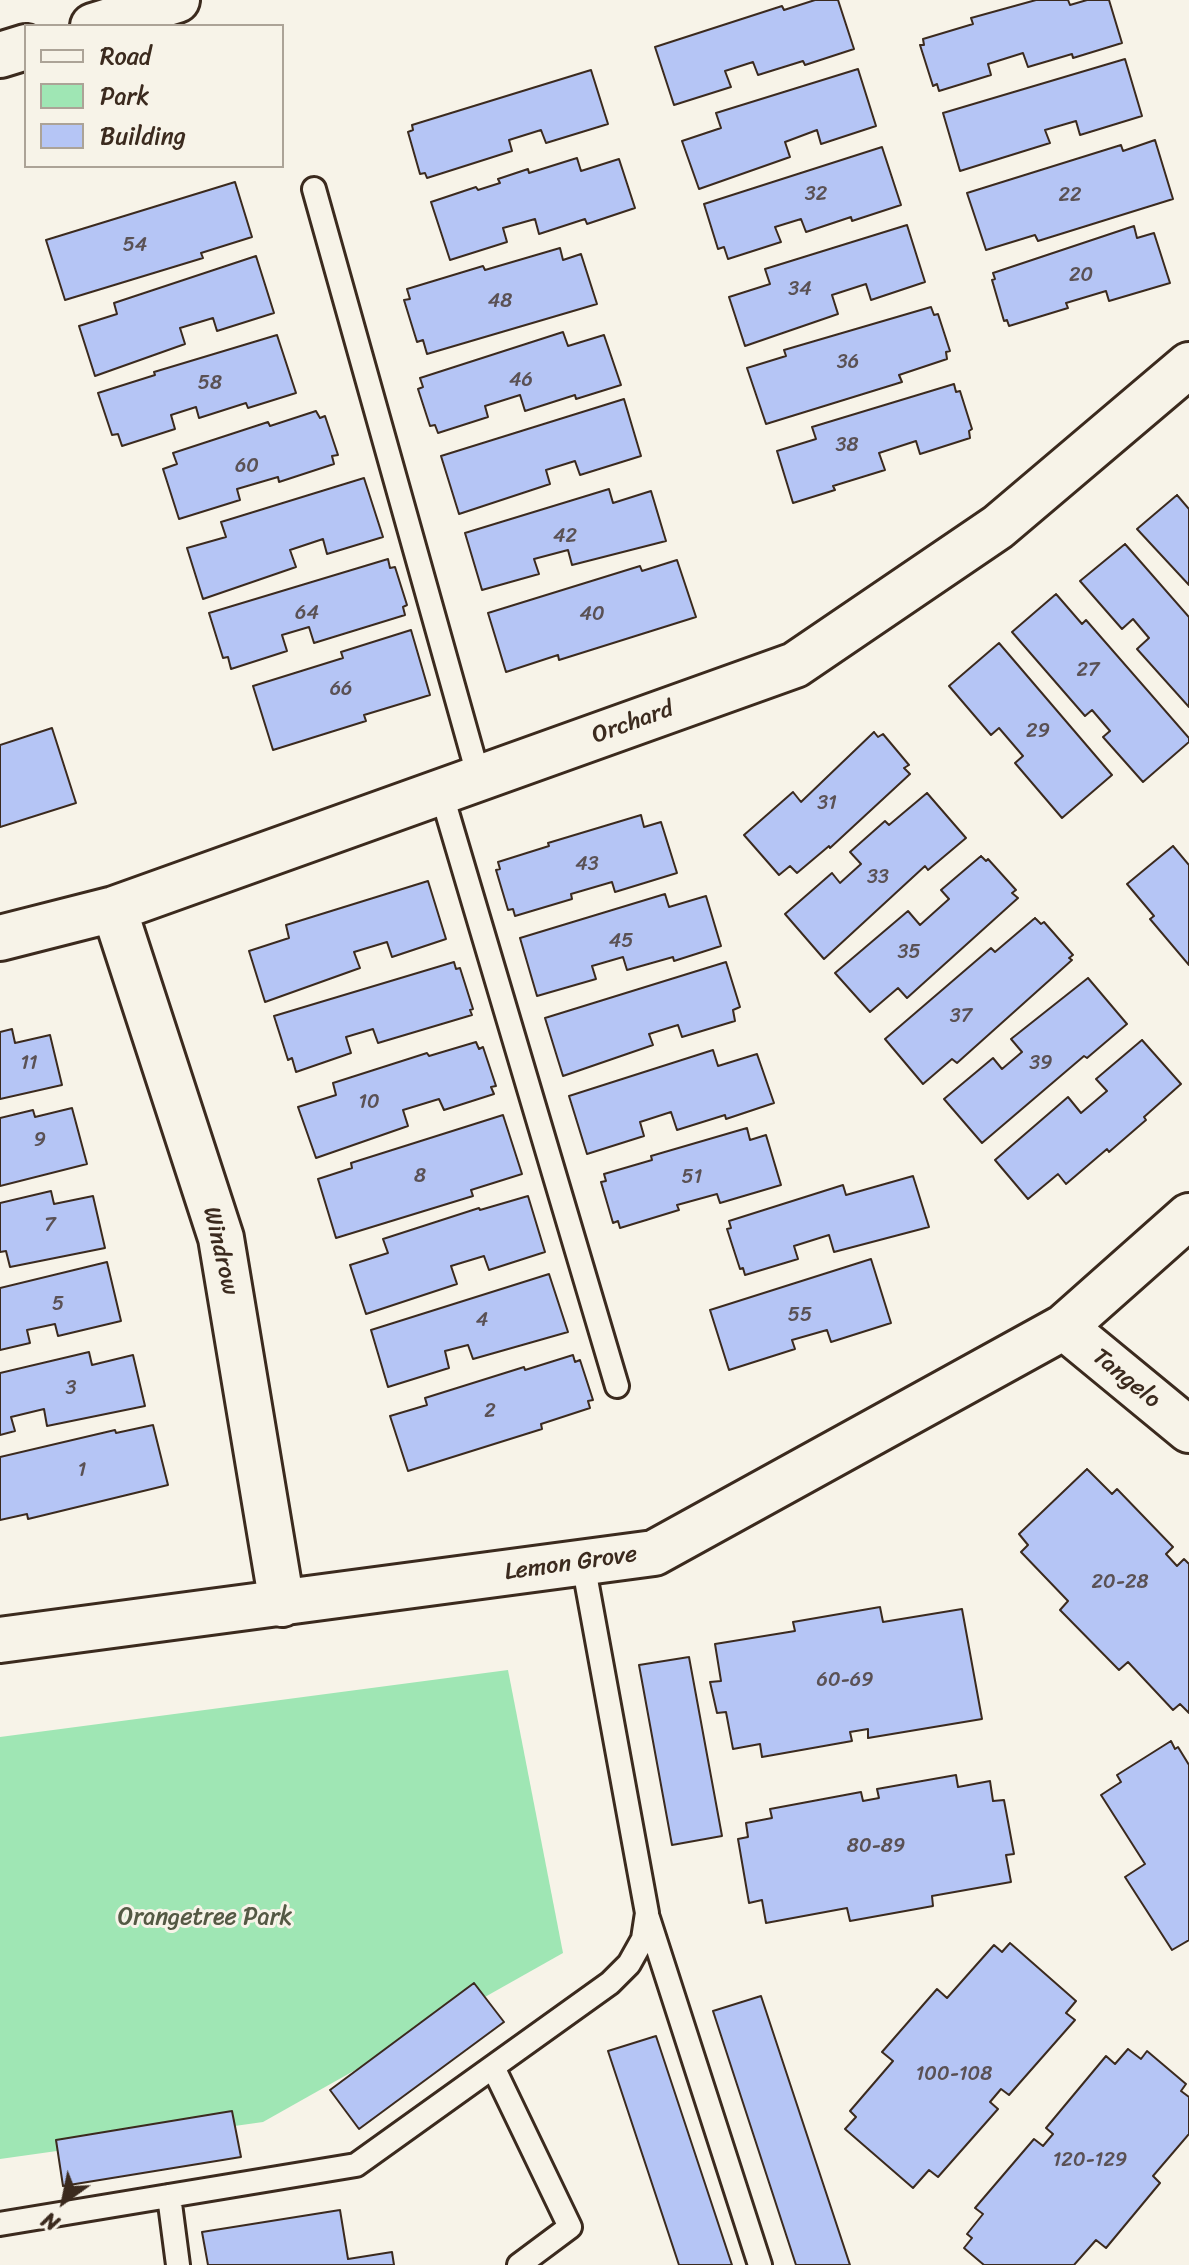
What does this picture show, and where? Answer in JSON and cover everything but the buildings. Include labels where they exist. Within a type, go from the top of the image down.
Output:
[{"type":"street","points":[[99,24],[177,0]]},
{"type":"street","points":[[0,55],[24,48]]},
{"type":"street","name":"Orchard","points":[[0,938],[114,909],[795,665],[998,527],[1189,365]]},
{"type":"street","name":"Windrow","points":[[114,909],[221,1238],[282,1604]]},
{"type":"street","name":"Lemon Grove","points":[[0,1640],[654,1553],[1064,1327],[1189,1216]]},
{"type":"street","name":"Tangelo","points":[[1064,1327],[1189,1430]]},
{"type":"lane","points":[[314,189],[460,785],[617,1386]]},
{"type":"lane","points":[[583,1563],[647,1913],[760,2265]]},
{"type":"lane","points":[[0,2224],[356,2165],[610,1983],[629,1964],[643,1939],[647,1913]]},
{"type":"lane","points":[[493,2067],[570,2227],[519,2265]]},
{"type":"lane","points":[[169,2196],[178,2265]]},
{"type":"green space","name":"Orangetree Park","points":[[508,1670],[563,1953],[263,2122],[0,2159],[0,1737]]}]
